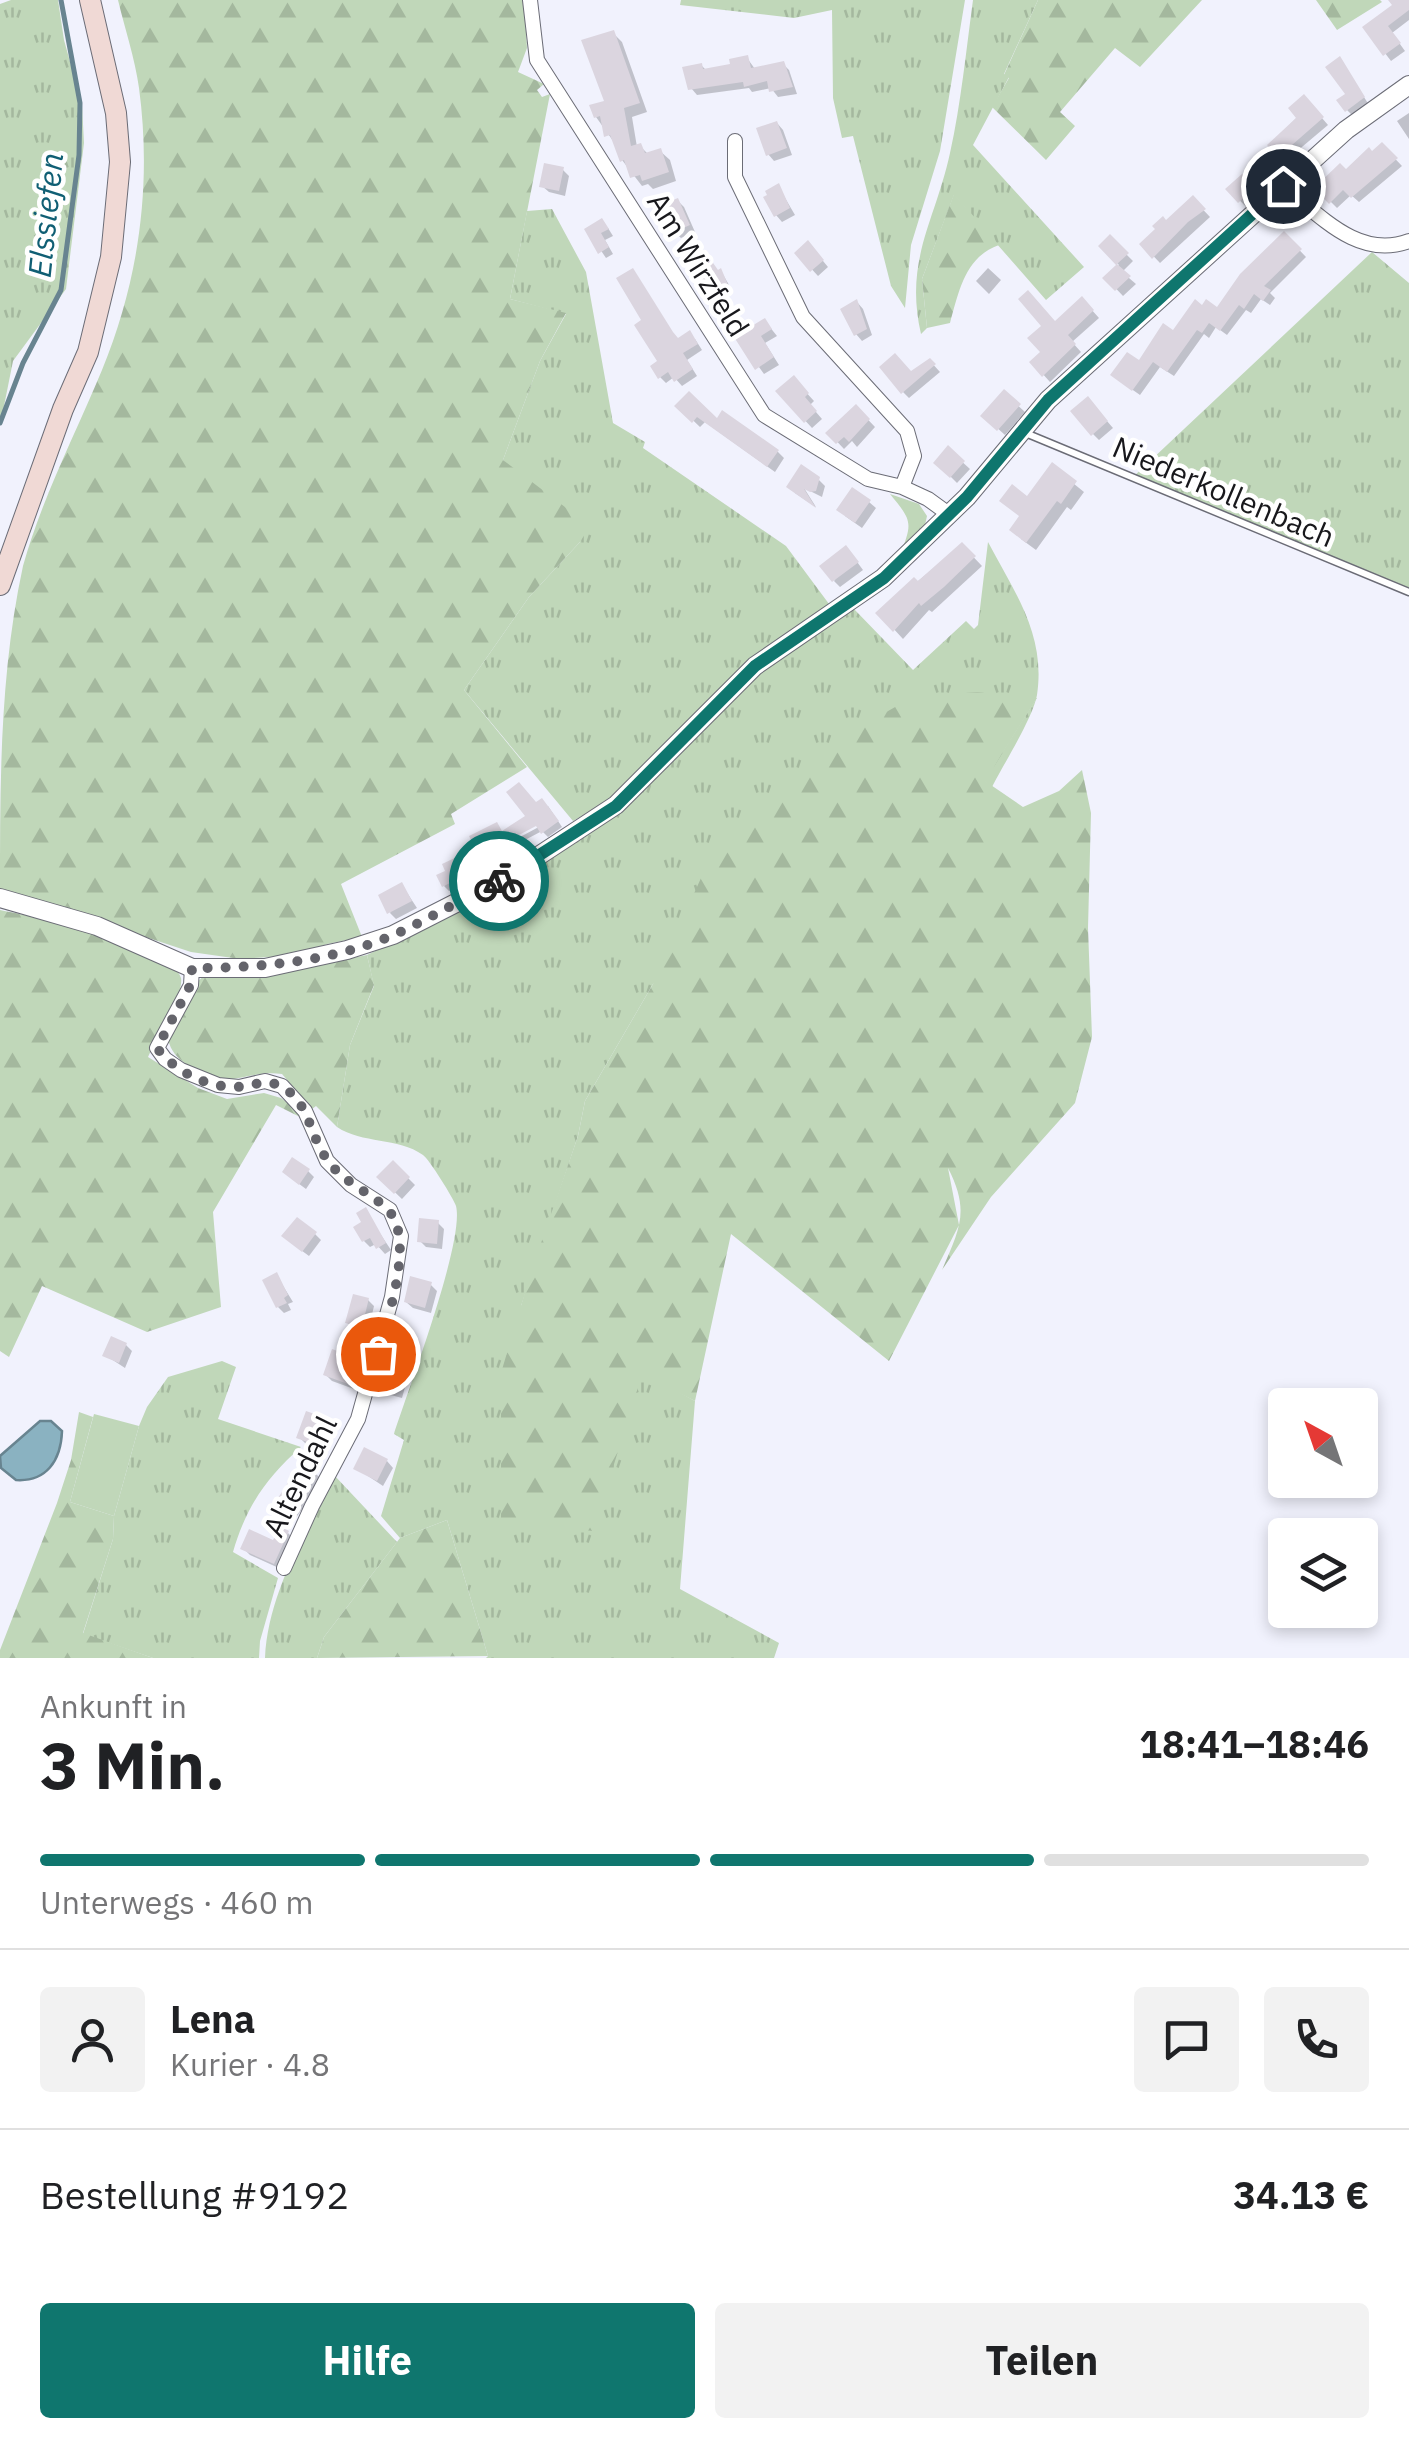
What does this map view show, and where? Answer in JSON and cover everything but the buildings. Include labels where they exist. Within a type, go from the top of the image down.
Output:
[{"type":"main road","points":[[0,585],[88,352],[110,257],[120,162],[116,113],[90,0]]},
{"type":"street","name":"Am Wirzfeld","points":[[530,0],[537,60],[764,415],[868,478],[902,487],[950,515]]},
{"type":"street","points":[[0,898],[96,926],[192,968],[266,968],[394,935],[505,878],[616,806],[755,666],[884,578],[950,515],[1048,400],[1346,130],[1409,85]]},
{"type":"street","name":"Am Wirzfeld","points":[[735,141],[735,177],[803,317],[907,431],[914,456],[902,487]]},
{"type":"street","points":[[1283,186],[1361,244],[1386,247],[1409,241]]},
{"type":"street","name":"Altendahl","points":[[192,968],[191,984],[157,1048],[165,1059],[218,1085],[238,1087],[265,1081],[282,1086],[305,1112],[327,1161],[351,1184],[390,1210],[401,1236],[392,1297],[358,1420],[284,1568]]},
{"type":"lane","name":"Niederkollenbach","points":[[1022,432],[1409,592]]},
{"type":"green space","points":[[11,0],[58,0],[64,40],[82,105],[84,143],[66,289],[13,361],[0,426],[0,4]]},
{"type":"green space","points":[[118,0],[524,0],[527,48],[518,72],[544,84],[537,90],[542,97],[550,94],[510,299],[566,313],[540,361],[503,460],[590,526],[529,597],[464,690],[527,767],[451,814],[455,824],[341,884],[362,937],[299,955],[240,959],[191,952],[0,889],[6,686],[23,566],[49,491],[115,336],[139,232],[143,124],[137,77]]},
{"type":"green space","points":[[681,0],[965,0],[940,151],[911,245],[905,308],[891,286],[853,136],[842,138],[833,98],[832,10],[794,18],[680,5]]},
{"type":"green space","points":[[973,0],[1038,0],[1004,74],[1009,77],[973,145],[1084,267],[1046,300],[954,195],[922,279],[927,328],[921,334],[916,284],[919,262],[950,153]]},
{"type":"green space","points":[[1038,0],[1202,0],[1140,67],[1115,48],[1060,112],[1075,126],[1046,160],[992,107],[1009,78],[1004,75]]},
{"type":"green space","points":[[1316,0],[1380,0],[1382,2],[1337,30]]},
{"type":"green space","points":[[954,194],[999,245],[971,267],[960,287],[950,323],[927,328],[922,279]]},
{"type":"green space","points":[[552,209],[586,272],[613,423],[645,442],[643,448],[786,546],[832,608],[611,799],[573,821],[464,690],[529,597],[580,542],[503,460],[540,361],[566,314],[510,299],[527,211]]},
{"type":"green space","points":[[1372,252],[1409,283],[1409,591],[1133,477]]},
{"type":"green space","points":[[890,494],[919,504],[927,516],[923,534],[900,555],[908,522]]},
{"type":"green space","points":[[988,542],[1033,634],[1039,673],[1036,699],[653,984],[585,1101],[578,1136],[521,1306],[695,1401],[680,1589],[779,1643],[774,1658],[486,1658],[447,1520],[400,1538],[381,1516],[404,1440],[394,1434],[452,1251],[456,1206],[423,1155],[403,1145],[357,1136],[337,1127],[350,1045],[374,986],[367,955],[518,880],[763,670],[854,609],[913,670],[966,621],[974,629],[978,625]]},
{"type":"green space","points":[[977,692],[1037,698],[985,781],[1023,807],[1059,791],[1082,770],[1091,813],[1088,928],[1092,1037],[1075,1103],[991,1197],[942,1270],[959,1226],[889,1361],[731,1234],[695,1401],[642,1375],[593,1531],[501,1521],[501,1373],[578,1136],[585,1101],[653,984],[711,856],[711,873],[734,832],[784,779],[856,729],[913,697]],"holes":[[[948,1168],[959,1196],[959,1225]]]},
{"type":"green space","points":[[1036,699],[1024,728],[992,787],[984,781]]},
{"type":"green space","points":[[0,910],[129,944],[172,966],[181,978],[181,986],[148,1057],[198,1088],[227,1099],[264,1093],[281,1098],[303,1115],[304,1119],[276,1105],[213,1212],[221,1307],[147,1332],[42,1286],[9,1357],[0,1351]]},
{"type":"green space","points":[[367,955],[374,985],[350,1045],[337,1127],[316,1106],[312,1109],[282,1074],[211,1078],[187,1065],[171,1047],[168,1039],[195,984],[206,974],[308,967]]},
{"type":"green space","points":[[222,1361],[236,1367],[218,1419],[301,1447],[259,1494],[233,1552],[278,1578],[259,1658],[153,1658],[83,1634],[113,1539],[114,1516],[147,1407],[168,1377]]},
{"type":"green space","points":[[79,1412],[93,1417],[70,1502],[114,1516],[113,1539],[83,1633],[153,1658],[0,1658],[71,1460]]},
{"type":"green space","points":[[94,1414],[139,1426],[114,1516],[70,1502]]},
{"type":"green space","points":[[334,1475],[397,1542],[324,1637],[317,1658],[265,1658],[281,1587]]},
{"type":"green space","points":[[447,1520],[488,1656],[317,1658],[324,1637],[400,1538]]},
{"type":"water","points":[[40,1421],[51,1421],[62,1431],[59,1452],[43,1473],[16,1480],[1,1468],[0,1456]]},
{"type":"waterway","name":"Elssiefen","points":[[0,423],[23,363],[61,290],[79,155],[80,103],[61,0]]},
{"type":"way so far","points":[[378,1354],[401,1242],[390,1210],[351,1184],[327,1161],[305,1112],[282,1086],[265,1081],[238,1087],[218,1085],[181,1070],[157,1048],[191,984],[192,968],[266,968],[347,950],[394,935],[499,881]]},
{"type":"route","points":[[499,881],[616,806],[755,666],[884,578],[967,497],[1048,400],[1283,186]]}]
